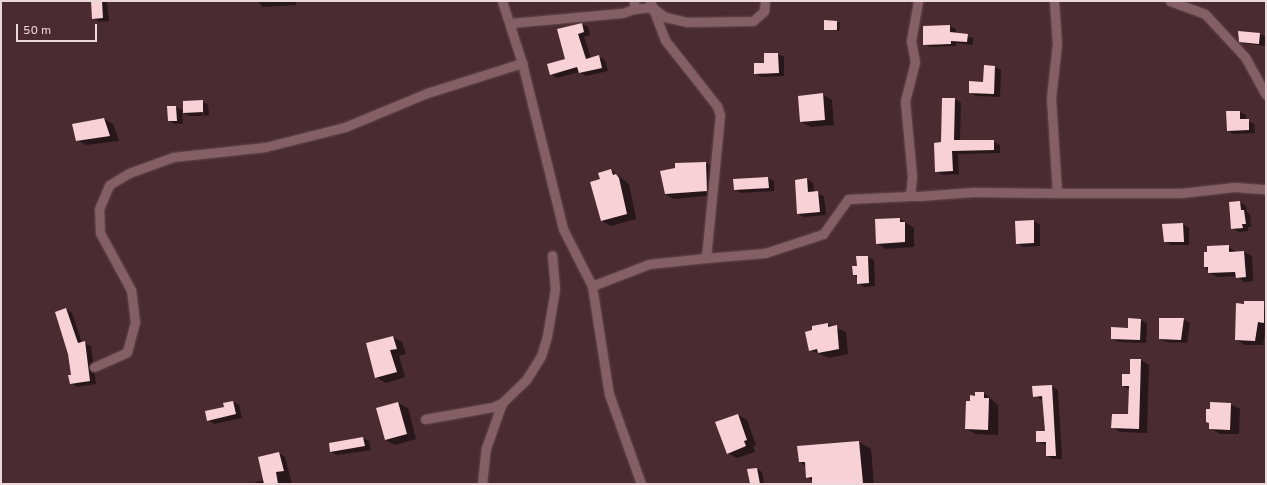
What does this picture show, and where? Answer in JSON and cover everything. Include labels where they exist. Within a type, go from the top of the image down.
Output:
[{"type":"street","points":[[502,1],[522,63],[563,229],[592,286],[609,394],[642,484]]},
{"type":"street","points":[[510,23],[622,13],[634,5],[651,4],[665,17],[688,22],[753,21],[764,11],[765,1]]},
{"type":"street","points":[[910,196],[912,171],[905,101],[915,62],[911,41],[918,1]]},
{"type":"street","points":[[1054,1],[1057,44],[1051,98],[1057,193]]},
{"type":"street","points":[[1170,1],[1205,14],[1245,57],[1266,95]]},
{"type":"street","points":[[651,4],[665,40],[717,106],[720,115],[706,258]]},
{"type":"street","points":[[94,367],[127,352],[135,322],[131,290],[100,233],[99,209],[109,185],[129,173],[173,157],[265,147],[339,128],[427,93],[522,63]]},
{"type":"street","points":[[592,286],[649,264],[764,253],[823,234],[848,199],[973,192],[1181,193],[1234,187],[1266,189]]},
{"type":"street","points":[[482,484],[488,441],[502,403],[526,380],[541,356],[555,289],[552,255]]},
{"type":"street","points":[[425,419],[477,410],[502,403]]},
{"type":"building","points":[[91,1],[102,1],[103,18],[92,19]]},
{"type":"building","points":[[824,20],[837,21],[837,30],[824,30]]},
{"type":"building","points":[[582,23],[584,32],[578,34],[586,59],[599,55],[602,68],[579,73],[577,67],[550,75],[547,64],[565,59],[557,29]]},
{"type":"building","points":[[950,25],[950,32],[968,34],[967,42],[951,41],[951,44],[923,45],[923,26]]},
{"type":"building","points":[[1238,31],[1260,33],[1259,44],[1239,42]]},
{"type":"building","points":[[764,53],[778,53],[779,73],[754,74],[754,63],[764,63]]},
{"type":"building","points":[[984,65],[995,66],[994,94],[969,93],[969,81],[983,82]]},
{"type":"building","points":[[823,93],[825,120],[800,122],[798,96]]},
{"type":"building","points":[[942,98],[955,98],[954,140],[994,140],[994,150],[952,151],[953,171],[935,172],[934,143],[941,142]]},
{"type":"building","points":[[203,100],[203,112],[183,113],[183,101]]},
{"type":"building","points":[[167,106],[176,106],[177,121],[168,121]]},
{"type":"building","points":[[1226,111],[1240,111],[1240,119],[1249,119],[1249,130],[1227,131]]},
{"type":"building","points":[[104,118],[110,136],[76,141],[72,124]]},
{"type":"building","points":[[706,162],[707,191],[665,194],[660,171],[675,168],[675,163]]},
{"type":"building","points":[[611,169],[613,175],[616,174],[619,178],[627,214],[601,221],[590,182],[600,179],[598,173]]},
{"type":"building","points":[[768,177],[769,188],[734,190],[733,179]]},
{"type":"building","points":[[807,178],[808,192],[818,191],[820,212],[797,214],[795,180]]},
{"type":"building","points":[[1240,201],[1241,210],[1244,210],[1246,224],[1242,224],[1243,228],[1231,229],[1229,202]]},
{"type":"building","points":[[900,218],[900,222],[905,222],[905,242],[876,244],[875,219]]},
{"type":"building","points":[[1034,220],[1034,243],[1016,244],[1015,221]]},
{"type":"building","points":[[1183,223],[1184,242],[1164,242],[1162,224]]},
{"type":"building","points":[[1229,245],[1229,252],[1244,251],[1246,277],[1236,278],[1235,272],[1208,273],[1208,267],[1204,267],[1204,252],[1207,252],[1207,246]]},
{"type":"building","points":[[856,256],[868,256],[869,283],[857,284],[857,275],[853,275],[852,266],[857,266]]},
{"type":"building","points":[[1244,301],[1264,301],[1264,323],[1258,322],[1255,341],[1235,340],[1236,303],[1244,304]]},
{"type":"building","points":[[66,308],[78,343],[85,341],[90,381],[70,384],[68,375],[71,375],[68,354],[55,312]]},
{"type":"building","points":[[1128,318],[1141,319],[1140,340],[1111,339],[1111,327],[1128,328]]},
{"type":"building","points":[[1159,318],[1184,318],[1181,340],[1159,339]]},
{"type":"building","points":[[828,323],[828,327],[837,325],[839,349],[818,353],[817,349],[809,351],[805,332],[812,330],[812,326]]},
{"type":"building","points":[[393,336],[397,349],[390,350],[397,372],[375,378],[366,343]]},
{"type":"building","points":[[1130,359],[1141,359],[1139,429],[1111,428],[1112,414],[1128,414],[1129,386],[1122,386],[1122,374],[1130,374]]},
{"type":"building","points":[[1052,385],[1056,456],[1046,456],[1046,442],[1036,442],[1036,431],[1045,431],[1042,396],[1033,397],[1032,386]]},
{"type":"building","points":[[975,392],[984,392],[984,398],[989,398],[988,430],[965,429],[966,401],[970,401],[970,395],[975,396]]},
{"type":"building","points":[[233,401],[236,414],[207,421],[205,411],[224,407],[223,403]]},
{"type":"building","points":[[398,402],[407,434],[385,440],[376,408]]},
{"type":"building","points":[[1210,402],[1231,403],[1230,430],[1209,429],[1209,423],[1206,422],[1206,409],[1210,409]]},
{"type":"building","points":[[738,414],[747,440],[744,441],[746,446],[727,454],[715,422]]},
{"type":"building","points":[[363,437],[365,446],[330,452],[329,443]]},
{"type":"building","points":[[859,441],[863,483],[817,484],[812,483],[812,477],[806,478],[805,462],[799,462],[797,446]]},
{"type":"building","points":[[279,452],[284,471],[276,472],[278,484],[264,484],[258,457]]},
{"type":"building","points":[[757,468],[760,484],[750,484],[747,469]]}]
